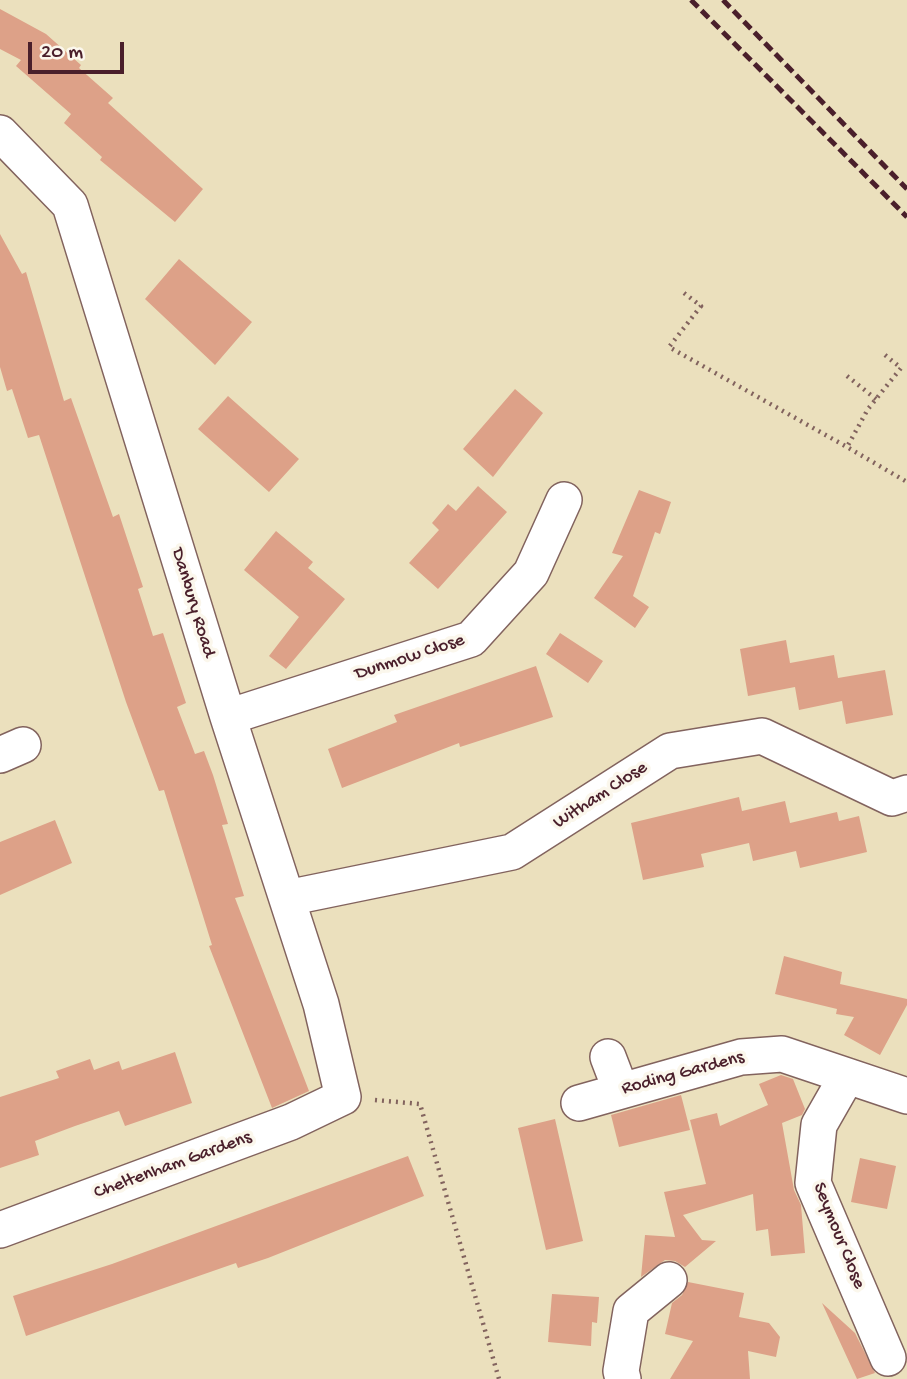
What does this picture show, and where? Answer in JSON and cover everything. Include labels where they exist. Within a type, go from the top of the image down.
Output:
[{"type":"street","name":"Danbury Road","points":[[0,134],[70,205],[228,717],[321,1004],[343,1097]]},
{"type":"street","name":"Dunmow Close","points":[[228,717],[471,639],[531,573],[564,500]]},
{"type":"street","name":"Witham Close","points":[[287,898],[512,852],[670,751],[762,736],[892,798],[907,793]]},
{"type":"street","name":"Roding Gardens","points":[[579,1103],[741,1057],[782,1054],[907,1096]]},
{"type":"street","points":[[608,1057],[621,1091]]},
{"type":"street","name":"Seymour Close","points":[[847,1076],[819,1125],[813,1183],[888,1358]]},
{"type":"street","name":"Cheltenham Gardens","points":[[0,1230],[291,1122],[343,1097]]},
{"type":"street","points":[[624,1379],[621,1371],[631,1311],[668,1280]]},
{"type":"path","points":[[684,293],[701,306],[669,347],[907,482]]},
{"type":"path","points":[[847,447],[876,400],[901,368],[886,355]]},
{"type":"path","points":[[847,376],[876,400]]},
{"type":"path","points":[[343,1097],[420,1104],[499,1379]]},
{"type":"building","points":[[0,9],[46,34],[81,65],[79,68],[113,98],[108,103],[203,189],[175,222],[100,160],[102,157],[64,123],[71,114],[16,66],[21,60],[0,49]]},
{"type":"building","points":[[0,234],[22,274],[26,272],[64,401],[71,398],[113,517],[119,514],[143,587],[138,589],[153,636],[163,633],[186,703],[177,707],[195,754],[204,751],[213,775],[228,824],[222,825],[244,896],[235,898],[309,1091],[272,1108],[209,946],[212,945],[164,790],[159,791],[126,702],[39,435],[28,438],[12,389],[7,391],[0,367]]},
{"type":"building","points":[[179,259],[252,322],[215,365],[145,299]]},
{"type":"building","points":[[515,389],[543,413],[493,477],[463,449]]},
{"type":"building","points":[[228,396],[299,459],[269,492],[198,429]]},
{"type":"building","points":[[478,486],[507,512],[438,589],[409,563],[439,530],[432,523],[448,504],[456,511]]},
{"type":"building","points":[[639,490],[671,502],[660,534],[655,532],[633,596],[649,607],[635,628],[594,598],[623,556],[612,553]]},
{"type":"building","points":[[276,531],[313,562],[308,568],[345,599],[286,669],[269,656],[299,617],[244,570]]},
{"type":"building","points":[[560,633],[603,661],[588,683],[546,654]]},
{"type":"building","points":[[786,640],[790,663],[834,655],[838,678],[885,670],[893,715],[846,724],[842,701],[799,710],[795,687],[748,696],[740,649]]},
{"type":"building","points":[[536,666],[553,717],[460,747],[459,743],[342,788],[328,749],[397,722],[394,715]]},
{"type":"building","points":[[739,797],[742,811],[785,801],[790,823],[837,812],[839,821],[859,816],[867,852],[800,868],[796,851],[753,861],[749,843],[701,854],[704,867],[643,880],[631,823]]},
{"type":"building","points":[[55,820],[72,863],[0,895],[0,842]]},
{"type":"building","points":[[784,956],[842,972],[840,984],[907,999],[907,1005],[880,1055],[844,1035],[854,1017],[836,1014],[837,1009],[775,994]]},
{"type":"building","points":[[175,1052],[192,1103],[125,1126],[119,1111],[35,1141],[39,1155],[0,1168],[0,1097],[59,1078],[56,1071],[90,1059],[94,1070],[119,1061],[122,1070]]},
{"type":"building","points":[[781,1075],[793,1079],[805,1109],[802,1115],[782,1123],[794,1190],[801,1205],[805,1253],[771,1256],[768,1229],[756,1231],[753,1194],[683,1215],[702,1240],[716,1241],[685,1267],[675,1261],[665,1260],[641,1277],[645,1235],[675,1237],[664,1192],[706,1184],[690,1120],[717,1113],[720,1126],[768,1105],[759,1084]]},
{"type":"building","points":[[681,1095],[690,1130],[619,1147],[611,1115]]},
{"type":"building","points":[[555,1119],[583,1241],[546,1250],[518,1128]]},
{"type":"building","points":[[408,1156],[424,1196],[268,1258],[238,1268],[236,1263],[26,1336],[13,1296],[112,1264]]},
{"type":"building","points":[[860,1158],[896,1166],[887,1209],[851,1202]]},
{"type":"building","points":[[688,1282],[744,1293],[739,1317],[769,1323],[780,1337],[776,1357],[748,1351],[750,1379],[670,1379],[693,1341],[665,1334],[672,1303],[682,1295]]},
{"type":"building","points":[[552,1294],[599,1297],[597,1323],[592,1322],[591,1346],[548,1342]]},
{"type":"building","points":[[822,1303],[855,1333],[875,1373],[857,1379]]},
{"type":"railway","points":[[691,0],[907,217]]},
{"type":"railway","points":[[723,0],[907,189]]}]
